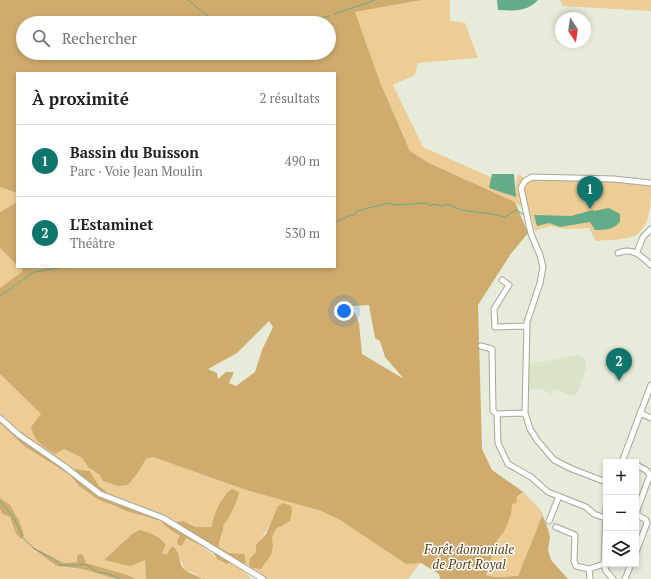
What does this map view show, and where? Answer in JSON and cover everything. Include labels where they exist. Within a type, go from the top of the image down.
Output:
[{"type":"street","points":[[603,481],[572,469],[554,460],[530,429],[525,412],[527,326],[543,267],[540,255],[531,234],[521,192],[522,186],[526,180],[532,177],[614,179],[651,183]]},
{"type":"street","points":[[637,252],[643,237],[651,229]]},
{"type":"street","points":[[618,253],[628,250],[637,252],[651,265]]},
{"type":"street","points":[[502,280],[509,285],[494,308],[495,327],[527,326]]},
{"type":"street","points":[[481,346],[492,349],[493,411],[497,414],[498,443],[508,464],[531,477],[548,492],[586,507],[594,514],[603,517]]},
{"type":"street","points":[[625,459],[651,385]]},
{"type":"street","points":[[497,414],[525,412]]},
{"type":"street","points":[[640,413],[651,418]]},
{"type":"street","points":[[0,418],[19,435],[64,466],[100,494],[169,521],[263,579]]},
{"type":"street","points":[[639,466],[650,474],[636,513],[647,522],[639,538]]},
{"type":"street","points":[[549,521],[559,496]]},
{"type":"street","points":[[556,527],[575,535],[575,565],[589,569],[603,564]]},
{"type":"street","points":[[605,567],[606,571],[613,579]]},
{"type":"street","points":[[625,579],[630,567]]},
{"type":"street","points":[[589,569],[590,579]]},
{"type":"shaded area","points":[[422,0],[450,0],[450,21],[465,23],[478,58],[418,63],[415,75],[393,85],[423,147],[515,188],[518,174],[524,178],[519,186],[521,207],[515,202],[429,163],[410,151],[380,82],[355,12]]},
{"type":"shaded area","points":[[497,0],[538,0],[534,4],[524,9],[509,11],[498,10]]},
{"type":"shaded area","points":[[560,0],[651,0],[651,11],[563,6]]},
{"type":"shaded area","points":[[492,174],[514,174],[516,197],[489,188]]},
{"type":"shaded area","points":[[535,179],[616,180],[651,186],[651,200],[647,221],[640,232],[634,236],[615,240],[596,241],[589,228],[565,229],[550,226],[535,231],[523,187],[527,182]]},
{"type":"shaded area","points":[[0,187],[16,193],[16,203],[0,212]]},
{"type":"shaded area","points":[[609,208],[620,214],[620,221],[612,228],[602,230],[595,230],[590,222],[560,227],[549,223],[537,226],[534,215],[571,216],[593,210]]},
{"type":"shaded area","points":[[0,248],[16,264],[16,268],[24,271],[0,288]]},
{"type":"shaded area","points":[[577,355],[585,358],[586,368],[577,394],[573,396],[553,389],[551,394],[540,388],[528,390],[529,364]]},
{"type":"shaded area","points":[[0,374],[41,414],[64,449],[82,458],[88,467],[100,475],[103,481],[118,486],[139,471],[146,459],[153,457],[246,490],[321,511],[340,520],[406,564],[421,562],[408,579],[259,579],[238,566],[252,579],[202,579],[194,573],[185,570],[174,546],[169,550],[168,555],[162,553],[166,545],[159,538],[151,534],[132,534],[104,560],[145,560],[146,579],[136,579],[84,562],[64,563],[29,548],[66,568],[82,569],[116,579],[0,579],[0,509],[2,514],[10,517],[16,534],[20,538],[20,525],[16,513],[0,498],[0,423],[24,446],[70,475],[79,486],[97,499],[102,500],[112,506],[151,519],[126,506],[109,501],[90,471],[76,469],[70,471],[32,446],[0,413]],"holes":[[[224,495],[239,496],[223,526],[222,537],[218,541],[219,547],[229,553],[217,559],[208,550],[165,526],[190,523],[196,527],[212,527]],[[278,506],[280,528],[276,529],[272,537],[273,546],[250,558],[256,552],[257,545],[271,523]]]},
{"type":"shaded area","points":[[523,492],[540,509],[542,516],[518,576],[499,577],[486,575],[498,539],[504,532],[512,503]]},
{"type":"green space","name":"Forêt domaniale de Port Royal","points":[[0,0],[422,0],[355,12],[380,82],[410,151],[429,163],[515,202],[528,233],[510,255],[478,305],[482,449],[492,470],[523,492],[517,497],[516,503],[512,504],[511,515],[504,532],[498,539],[486,575],[499,577],[518,576],[542,516],[540,509],[550,537],[548,550],[551,560],[568,579],[440,579],[439,574],[421,563],[406,564],[340,520],[321,511],[246,490],[153,457],[146,459],[128,485],[118,486],[103,481],[100,475],[88,467],[82,458],[64,449],[55,454],[37,440],[31,427],[41,414],[0,374],[0,288],[23,271],[21,268],[336,268],[336,72],[16,72],[16,193],[0,187]],"holes":[[[369,305],[375,338],[380,341],[385,357],[404,379],[362,354],[359,323],[352,306]],[[269,321],[273,327],[262,350],[255,372],[236,386],[229,383],[234,372],[226,372],[218,379],[217,373],[208,369],[237,353]]]},
{"type":"green space","points":[[16,203],[16,264],[0,248],[0,212]]},
{"type":"green space","points":[[0,413],[2,421],[70,471],[76,469],[90,471],[99,486],[108,493],[109,501],[158,518],[158,520],[129,512],[97,499],[79,486],[70,475],[24,446],[0,423]]},
{"type":"green space","points":[[232,489],[239,492],[239,495],[228,519],[223,526],[219,547],[229,553],[244,554],[246,563],[231,562],[227,564],[217,559],[213,552],[186,538],[182,546],[178,545],[177,541],[180,536],[165,526],[160,519],[176,526],[178,522],[183,521],[196,527],[212,527],[214,517],[219,506],[225,495]]},
{"type":"green space","points":[[0,498],[10,505],[19,520],[24,535],[21,539],[16,534],[10,517],[2,514],[0,509]]},
{"type":"green space","points":[[283,503],[291,506],[292,510],[290,521],[276,529],[272,537],[273,546],[271,555],[261,569],[252,568],[249,565],[250,558],[256,552],[256,545],[266,534],[278,506]]},
{"type":"green space","points":[[140,530],[154,535],[164,542],[166,545],[162,553],[167,555],[173,546],[178,552],[183,568],[202,579],[146,579],[145,560],[130,566],[104,560],[132,534]]},
{"type":"green space","points":[[29,546],[64,563],[77,562],[77,555],[80,554],[83,555],[86,563],[136,579],[116,579],[82,569],[57,566]]},
{"type":"waterway","points":[[188,0],[208,16]]},
{"type":"waterway","points":[[334,14],[375,0]]},
{"type":"waterway","points":[[336,222],[351,215],[355,215],[357,211],[388,203],[396,205],[426,203],[431,206],[433,204],[442,206],[447,204],[462,210],[505,217],[516,210],[526,216]]},
{"type":"waterway","points":[[0,296],[34,272],[58,268]]},
{"type":"waterway","points":[[0,501],[14,518],[23,538],[35,549],[54,559],[60,565],[85,564],[98,572],[109,574],[120,579]]},
{"type":"place","name":"Bassin du Buisson","points":[[590,209]]},
{"type":"place","name":"L'Estaminet","points":[[619,381]]}]
